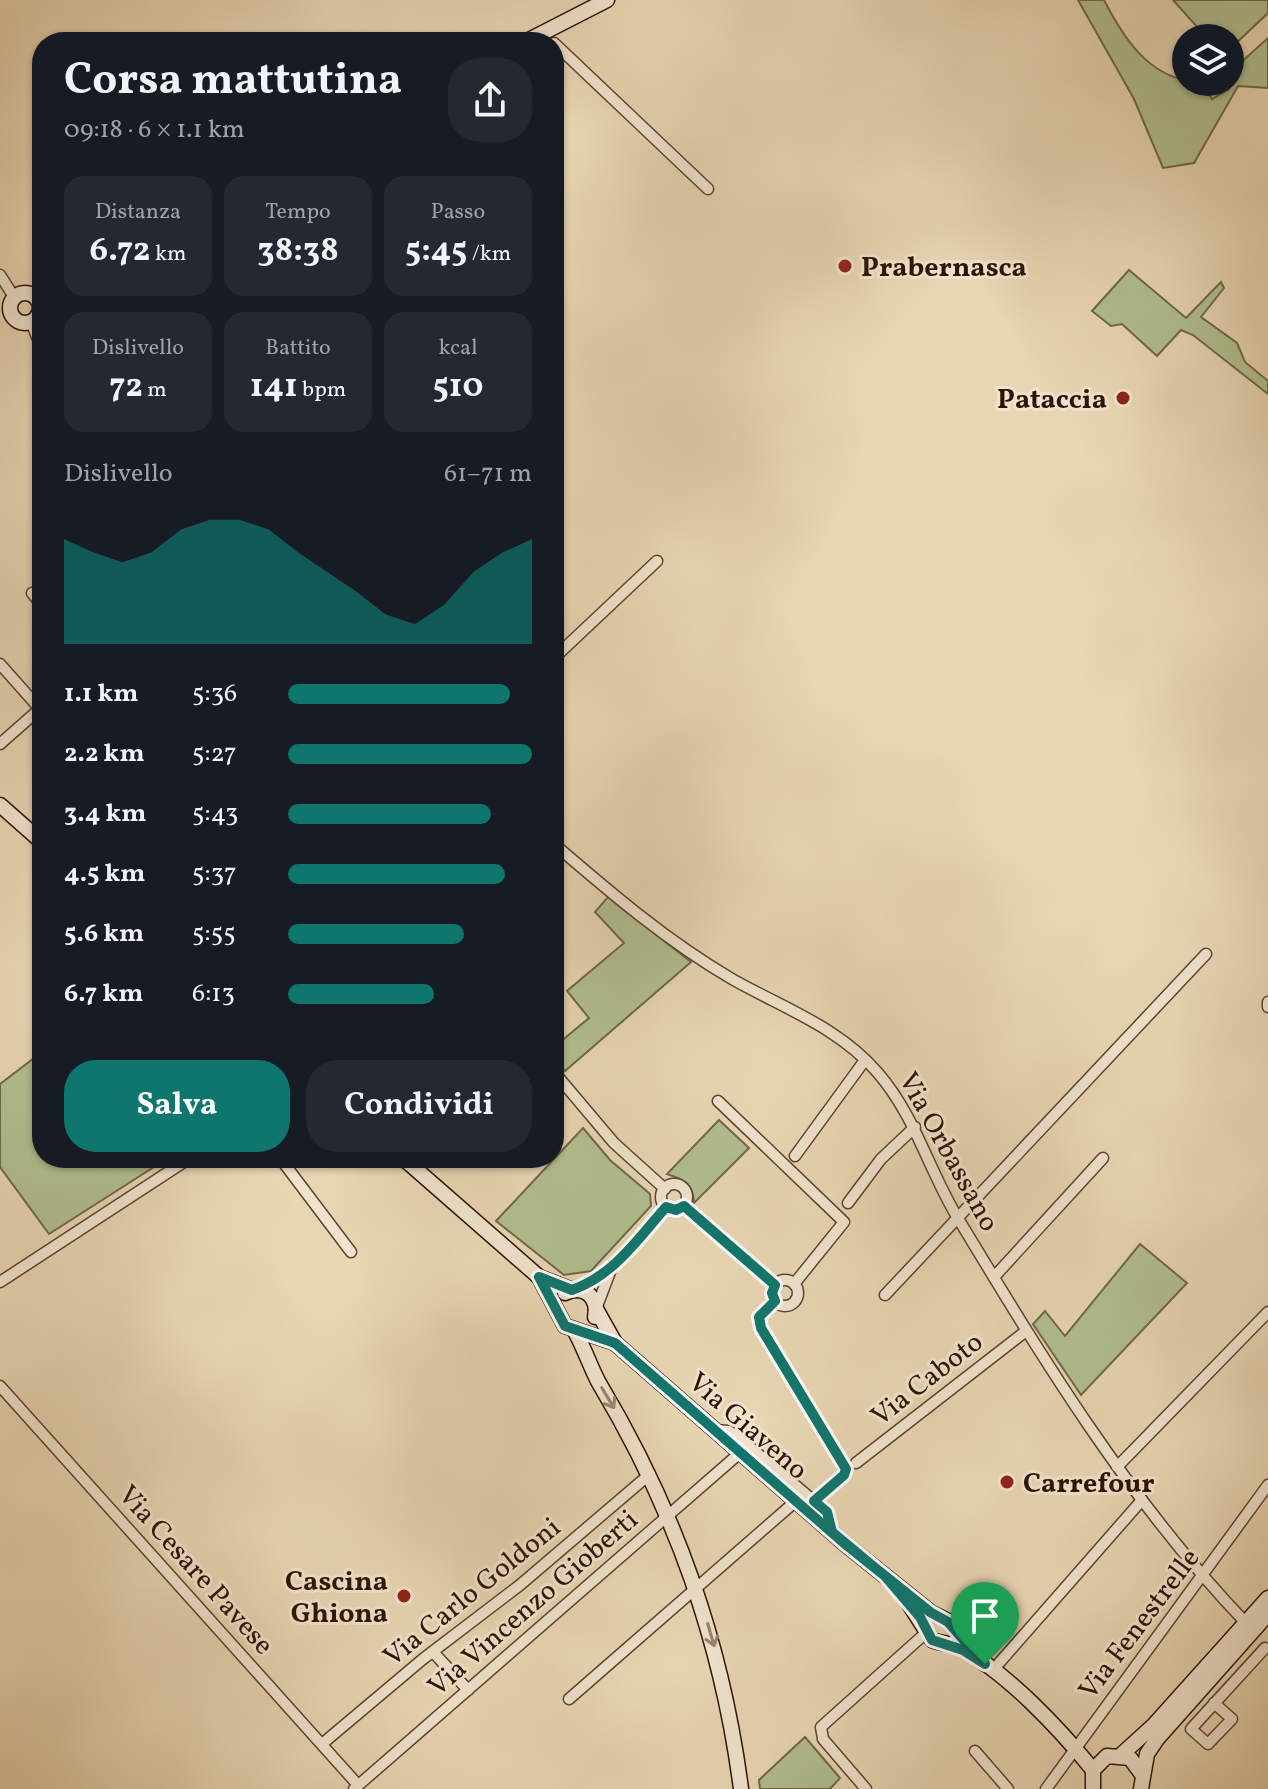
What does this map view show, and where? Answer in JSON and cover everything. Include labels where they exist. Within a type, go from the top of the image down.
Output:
[{"type":"main road","points":[[560,32],[607,0]]},
{"type":"main road","points":[[31,322],[5,318],[14,297],[27,292],[32,295]]},
{"type":"main road","points":[[0,805],[32,833]]},
{"type":"main road","name":"Via Giaveno","points":[[414,1168],[539,1277],[588,1293],[615,1343],[832,1532],[948,1622],[937,1634]]},
{"type":"main road","name":"Via Giaveno","points":[[539,1277],[561,1322],[615,1343]]},
{"type":"main road","points":[[556,1310],[559,1299],[572,1290]]},
{"type":"main road","points":[[596,1309],[592,1322],[576,1329],[585,1361],[650,1474],[669,1514],[696,1588],[725,1689],[741,1789]]},
{"type":"main road","name":"Via Giaveno","points":[[885,1576],[937,1634],[989,1667],[1073,1742],[1093,1770]]},
{"type":"main road","points":[[1141,1785],[1157,1739],[1249,1628],[1268,1598]]},
{"type":"main road","points":[[1091,1788],[1093,1770],[1154,1725],[1249,1628],[1268,1614]]},
{"type":"main road","name":"Via Giaveno","points":[[1073,1742],[1133,1760],[1141,1785]]},
{"type":"street","points":[[564,52],[708,189]]},
{"type":"street","points":[[0,275],[14,297]]},
{"type":"street","points":[[564,649],[657,561]]},
{"type":"street","points":[[0,664],[32,698]]},
{"type":"street","points":[[0,744],[32,716]]},
{"type":"street","name":"Via Orbassano","points":[[564,853],[641,920],[731,978],[828,1029],[865,1060],[896,1095],[915,1127],[957,1217],[1026,1331],[1117,1467],[1202,1578],[1266,1649]]},
{"type":"street","points":[[885,1295],[1206,954]]},
{"type":"street","points":[[795,1156],[865,1060]]},
{"type":"street","points":[[564,1084],[614,1143],[665,1189]]},
{"type":"street","points":[[718,1101],[844,1222],[794,1284]]},
{"type":"street","points":[[848,1203],[881,1159],[915,1127]]},
{"type":"street","points":[[994,1277],[1103,1158]]},
{"type":"street","points":[[0,1282],[175,1168]]},
{"type":"street","points":[[288,1168],[351,1252]]},
{"type":"street","points":[[673,1185],[683,1188],[687,1195],[684,1206],[676,1210],[666,1207],[662,1199],[665,1189],[673,1185]]},
{"type":"street","points":[[684,1206],[775,1285]]},
{"type":"street","points":[[596,1309],[602,1287],[613,1267],[666,1207]]},
{"type":"street","points":[[572,1290],[590,1283],[613,1267]]},
{"type":"street","points":[[783,1280],[794,1284],[798,1294],[792,1304],[782,1306],[775,1301],[772,1293],[775,1285],[783,1280]]},
{"type":"street","points":[[775,1301],[759,1317],[761,1328],[846,1469],[844,1475],[814,1501]]},
{"type":"street","points":[[1117,1467],[1268,1312]]},
{"type":"street","name":"Via Caboto","points":[[856,1463],[1026,1331]]},
{"type":"street","name":"Via Cesare Pavese","points":[[0,1386],[322,1744],[356,1787]]},
{"type":"street","points":[[715,1430],[729,1431],[739,1438],[827,1512],[832,1532]]},
{"type":"street","name":"Via Vincenzo Gioberti","points":[[356,1787],[741,1452]]},
{"type":"street","name":"Via Carlo Goldoni","points":[[322,1744],[650,1474]]},
{"type":"street","name":"Via Fenestrelle","points":[[1046,1789],[1073,1742],[1202,1578],[1268,1485]]},
{"type":"street","points":[[989,1667],[1142,1500]]},
{"type":"street","points":[[569,1699],[796,1501]]},
{"type":"street","points":[[866,1789],[823,1739],[821,1727],[911,1647],[937,1634]]},
{"type":"street","points":[[1214,1703],[1266,1649]]},
{"type":"street","points":[[434,1653],[468,1690]]},
{"type":"street","points":[[975,1751],[1008,1789]]},
{"type":"green space","points":[[1078,0],[1104,0],[1133,46],[1156,68],[1172,76],[1172,96],[1210,96],[1212,99],[1232,96],[1194,163],[1163,168],[1134,99]]},
{"type":"green space","points":[[1173,0],[1268,0],[1268,13],[1244,36],[1244,24],[1194,24]]},
{"type":"green space","points":[[1268,38],[1268,88],[1244,86],[1244,60]]},
{"type":"green space","points":[[1129,270],[1186,318],[1221,282],[1224,288],[1201,317],[1237,343],[1245,362],[1268,381],[1268,394],[1193,335],[1181,330],[1157,356],[1122,324],[1111,326],[1092,311]]},
{"type":"green space","points":[[608,897],[691,962],[565,1071],[564,1039],[589,1018],[567,991],[624,943],[595,912]]},
{"type":"green space","points":[[32,1060],[32,1168],[152,1168],[49,1234],[0,1167],[0,1084]]},
{"type":"green space","points":[[719,1120],[749,1148],[694,1203],[687,1183],[667,1174]]},
{"type":"green space","points":[[583,1128],[610,1160],[650,1194],[651,1206],[591,1271],[564,1275],[496,1221],[546,1168],[564,1168],[564,1148]]},
{"type":"green space","points":[[1140,1244],[1187,1283],[1081,1395],[1033,1324],[1045,1311],[1065,1336]]},
{"type":"green space","points":[[805,1737],[840,1778],[830,1789],[760,1789],[759,1780]]},
{"type":"place","name":"Prabernasca","points":[[845,266]]},
{"type":"place","name":"Pataccia","points":[[1123,398]]},
{"type":"place","name":"Carrefour","points":[[1007,1482]]},
{"type":"place","name":"Cascina Ghiona","points":[[404,1596]]},
{"type":"route","points":[[985,1664],[948,1622],[930,1612],[892,1578],[885,1576],[844,1543],[615,1343],[565,1326],[539,1277],[572,1290],[590,1283],[613,1267],[666,1207],[676,1210],[684,1206],[775,1285],[772,1293],[775,1301],[759,1317],[761,1328],[846,1469],[844,1475],[814,1501],[827,1512],[832,1532],[885,1576],[920,1617],[932,1640],[963,1650],[985,1664]]}]
